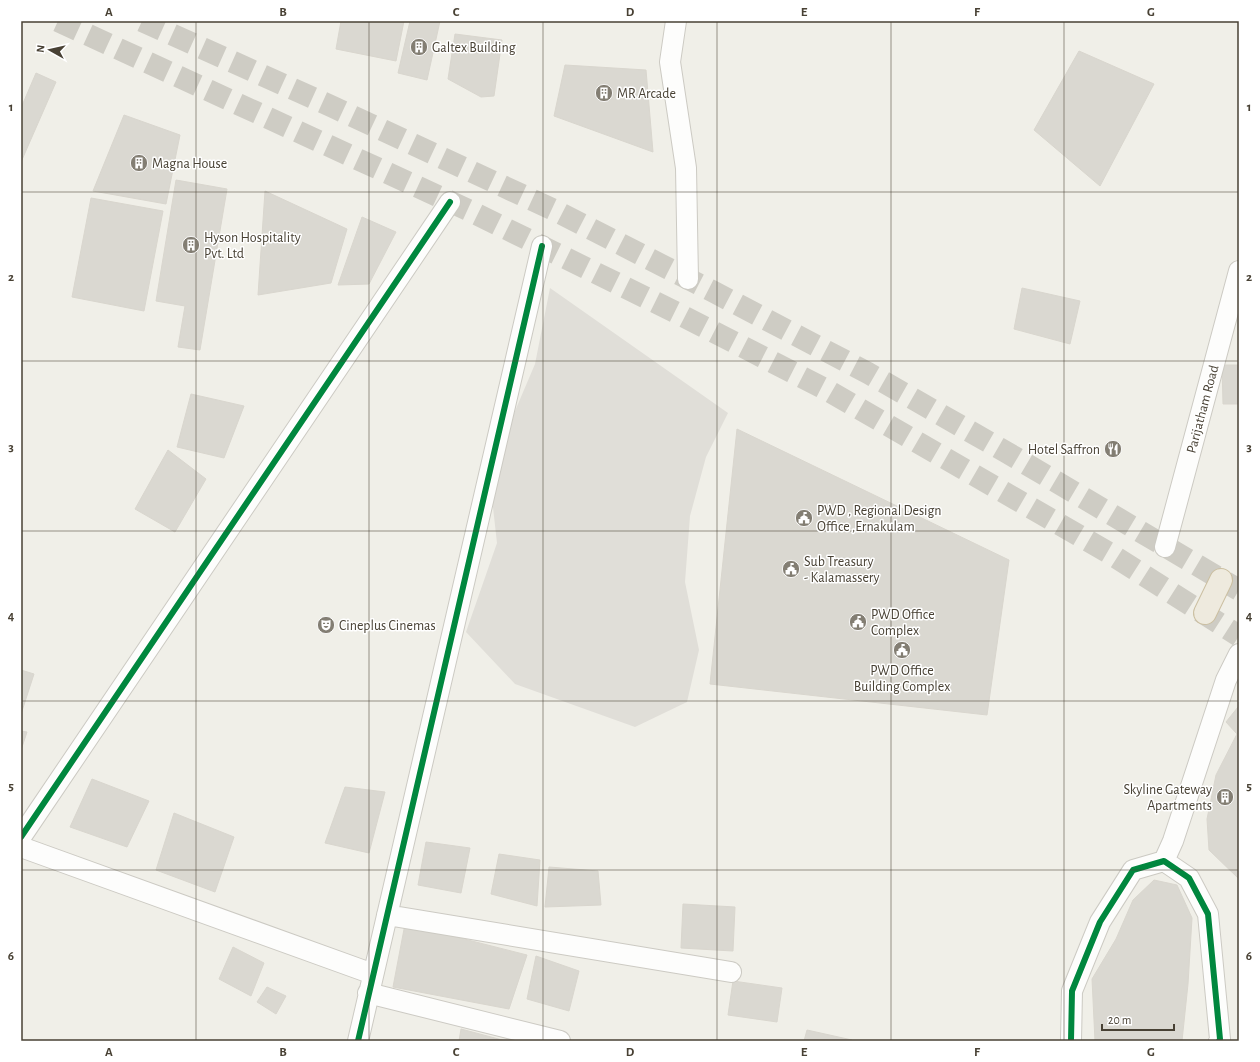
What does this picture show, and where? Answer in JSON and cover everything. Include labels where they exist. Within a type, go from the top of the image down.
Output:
[{"type":"highway","points":[[1205,613],[1221,580]]},
{"type":"street","points":[[676,21],[670,62],[686,168],[688,279]]},
{"type":"street","points":[[21,837],[450,202]]},
{"type":"street","points":[[358,1041],[542,246]]},
{"type":"street","name":"Parijatham Road","points":[[1165,547],[1239,271]]},
{"type":"street","points":[[1164,861],[1173,841],[1226,680],[1239,654]]},
{"type":"street","points":[[21,847],[371,983],[560,1041]]},
{"type":"street","points":[[1071,1041],[1072,991],[1100,922],[1132,870],[1164,861],[1189,878],[1208,914],[1220,1038],[1219,1041]]},
{"type":"street","points":[[387,915],[731,972]]},
{"type":"shaded area","points":[[550,288],[728,413],[706,457],[690,516],[685,582],[699,650],[687,702],[635,727],[515,684],[466,632],[497,543],[489,472],[535,364]]},
{"type":"building","points":[[341,21],[404,21],[396,61],[336,49]]},
{"type":"building","name":"Galtex Building","points":[[410,21],[440,21],[427,80],[398,73]]},
{"type":"building","points":[[455,34],[502,40],[494,96],[481,97],[448,79]]},
{"type":"building","points":[[1079,51],[1154,84],[1100,186],[1034,130]]},
{"type":"building","name":"MR Arcade","points":[[565,65],[646,70],[653,152],[554,116]]},
{"type":"building","points":[[36,73],[56,82],[21,162],[21,108]]},
{"type":"building","name":"Magna House","points":[[124,115],[180,135],[166,204],[93,191]]},
{"type":"building","name":"Hyson Hospitality Pvt. Ltd","points":[[176,180],[227,189],[200,350],[178,347],[185,306],[156,301]]},
{"type":"building","points":[[265,191],[347,229],[331,283],[258,295]]},
{"type":"building","points":[[91,198],[163,211],[144,311],[72,297]]},
{"type":"building","points":[[362,217],[396,232],[369,284],[338,285]]},
{"type":"building","points":[[1022,288],[1080,301],[1070,344],[1014,329]]},
{"type":"building","points":[[1222,365],[1239,365],[1239,404],[1223,404]]},
{"type":"building","points":[[191,394],[244,406],[224,458],[177,447]]},
{"type":"building","name":"PWD Office Complex","points":[[737,429],[1009,560],[987,715],[710,684]]},
{"type":"building","points":[[168,450],[206,479],[175,532],[135,509]]},
{"type":"building","points":[[21,670],[34,674],[21,714]]},
{"type":"building","name":"Skyline Gateway Apartments","points":[[1238,707],[1239,879],[1209,850],[1207,819],[1216,775],[1237,734],[1226,722]]},
{"type":"building","points":[[21,731],[27,732],[21,750]]},
{"type":"building","points":[[92,779],[149,801],[127,847],[70,827]]},
{"type":"building","points":[[345,787],[385,792],[369,853],[325,843]]},
{"type":"building","points":[[174,813],[234,837],[215,892],[156,870]]},
{"type":"building","points":[[426,842],[470,848],[461,893],[418,885]]},
{"type":"building","points":[[499,854],[540,860],[537,906],[491,894]]},
{"type":"building","points":[[549,867],[598,871],[601,905],[545,907]]},
{"type":"building","points":[[1154,880],[1177,885],[1192,918],[1188,984],[1182,1041],[1095,1041],[1092,979],[1116,939],[1133,900]]},
{"type":"building","points":[[683,904],[735,907],[733,951],[681,948]]},
{"type":"building","points":[[405,924],[527,955],[509,1009],[393,987]]},
{"type":"building","points":[[233,947],[264,963],[251,996],[219,979]]},
{"type":"building","points":[[536,956],[579,971],[569,1011],[527,999]]},
{"type":"building","points":[[733,981],[782,988],[777,1022],[728,1015]]},
{"type":"building","points":[[267,987],[286,996],[276,1014],[257,1002]]},
{"type":"building","points":[[461,1029],[506,1041],[459,1041]]},
{"type":"building","points":[[807,1030],[852,1040],[852,1041],[804,1041]]},
{"type":"tunnel","points":[[58,21],[468,210],[675,312],[827,390],[1109,553],[1239,636]]},
{"type":"tunnel","points":[[142,21],[333,107],[554,210],[714,292],[868,373],[1006,452],[1239,590]]},
{"type":"cycle path","points":[[21,837],[450,202]]},
{"type":"cycle path","points":[[358,1041],[542,246]]},
{"type":"cycle path","points":[[1071,1041],[1072,991],[1100,922],[1133,870],[1164,861],[1189,878],[1208,914],[1219,1041]]},
{"type":"place","name":"Galtex Building","points":[[419,47]]},
{"type":"place","name":"MR Arcade","points":[[604,93]]},
{"type":"place","name":"Magna House","points":[[139,163]]},
{"type":"place","name":"Hyson Hospitality Pvt. Ltd","points":[[191,245]]},
{"type":"place","name":"Hotel Saffron","points":[[1113,449]]},
{"type":"place","name":"PWD , Regional Design Office ,Ernakulam","points":[[804,518]]},
{"type":"place","name":"Sub Treasury - Kalamassery","points":[[791,569]]},
{"type":"place","name":"PWD Office Complex","points":[[858,622]]},
{"type":"place","name":"Cineplus Cinemas","points":[[326,625]]},
{"type":"place","name":"PWD Office Building Complex","points":[[902,650]]},
{"type":"place","name":"Skyline Gateway Apartments","points":[[1225,797]]}]
